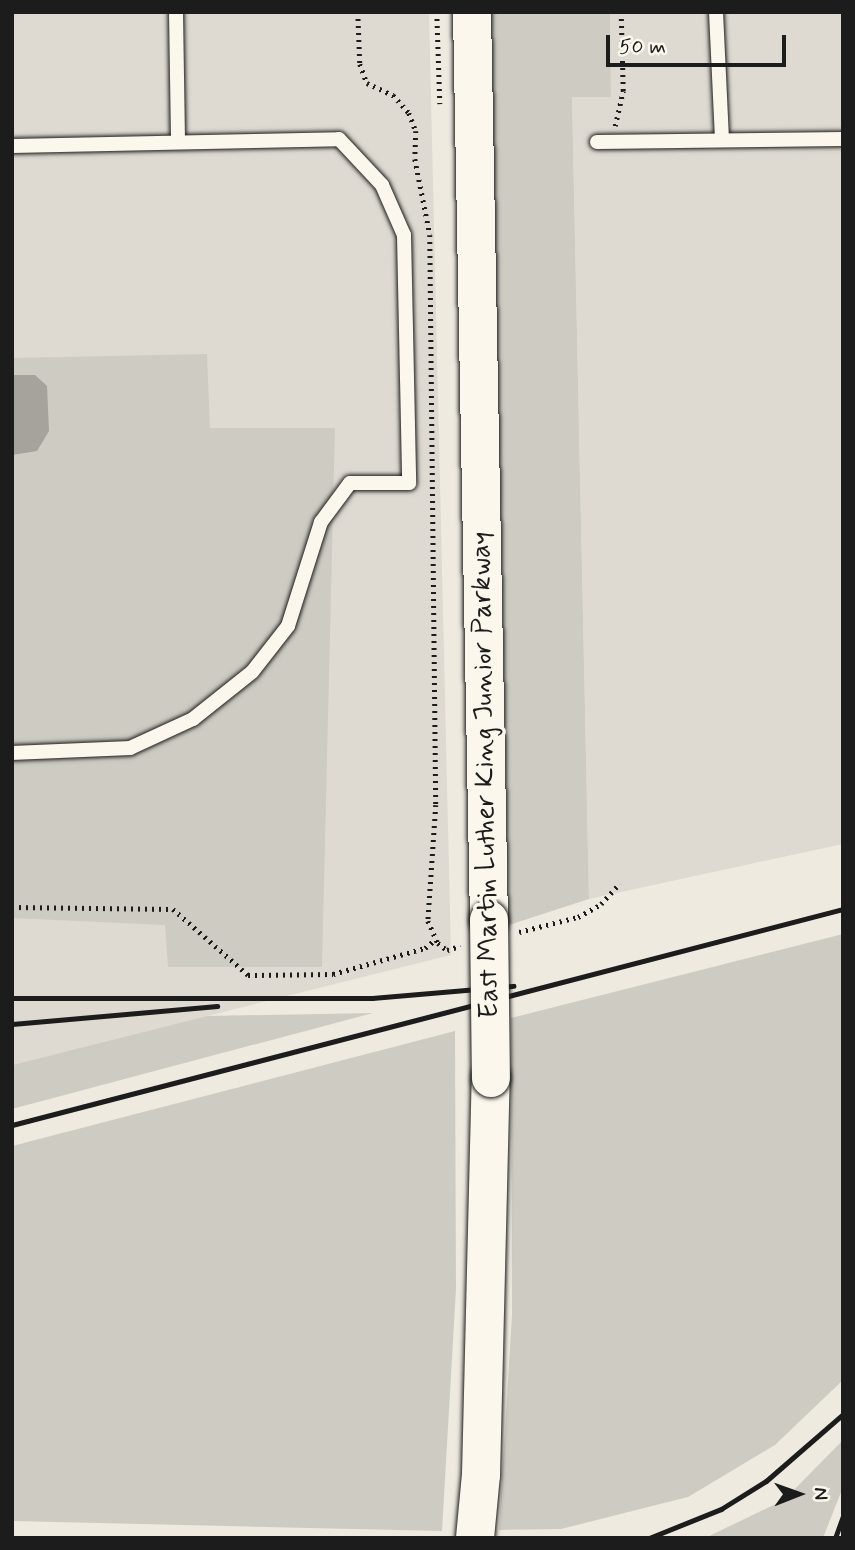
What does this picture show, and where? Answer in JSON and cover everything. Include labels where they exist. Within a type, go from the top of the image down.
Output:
[{"type":"main road","name":"East Martin Luther King Junior Parkway","points":[[472,12],[491,932],[491,1078],[481,1475],[475,1538]]},
{"type":"lane","points":[[176,12],[178,142]]},
{"type":"lane","points":[[716,12],[722,140]]},
{"type":"lane","points":[[12,146],[338,138],[382,185],[404,235],[409,484],[350,483],[321,522],[288,626],[252,672],[193,719],[130,748],[12,753]]},
{"type":"lane","points":[[604,141],[843,139]]},
{"type":"path","points":[[358,12],[360,64],[367,83],[393,95],[416,131],[415,159],[430,234],[436,805],[428,922],[435,939],[447,950],[491,932],[578,917],[601,904],[620,883]]},
{"type":"path","points":[[604,141],[623,91],[621,12]]},
{"type":"path","points":[[12,907],[173,909],[248,975],[333,974],[425,948],[435,939]]},
{"type":"shaded area","points":[[12,12],[429,12],[451,955],[12,1065]]},
{"type":"shaded area","points":[[490,12],[610,12],[611,97],[572,97],[589,899],[509,925]]},
{"type":"shaded area","points":[[610,12],[843,12],[843,844],[589,899],[572,96],[611,96]]},
{"type":"shaded area","points":[[207,354],[210,428],[335,428],[322,967],[168,967],[165,925],[12,918],[12,358]]},
{"type":"shaded area","points":[[12,375],[35,375],[47,386],[49,431],[37,451],[12,455]]},
{"type":"shaded area","points":[[843,934],[843,1380],[775,1445],[688,1497],[561,1529],[499,1530],[512,1315],[511,1018]]},
{"type":"shaded area","points":[[373,1013],[12,1109],[12,1065],[207,1016]]},
{"type":"shaded area","points":[[455,1031],[456,1289],[442,1531],[12,1521],[12,1146]]},
{"type":"shaded area","points":[[843,1440],[843,1487],[823,1538],[705,1538],[784,1500]]},
{"type":"railway","points":[[12,1125],[843,909]]},
{"type":"railway","points":[[12,998],[372,998],[513,986]]},
{"type":"railway","points":[[12,1024],[217,1006]]},
{"type":"railway","points":[[649,1538],[721,1509],[766,1481],[843,1414]]},
{"type":"railway","points":[[835,1538],[843,1516]]}]
